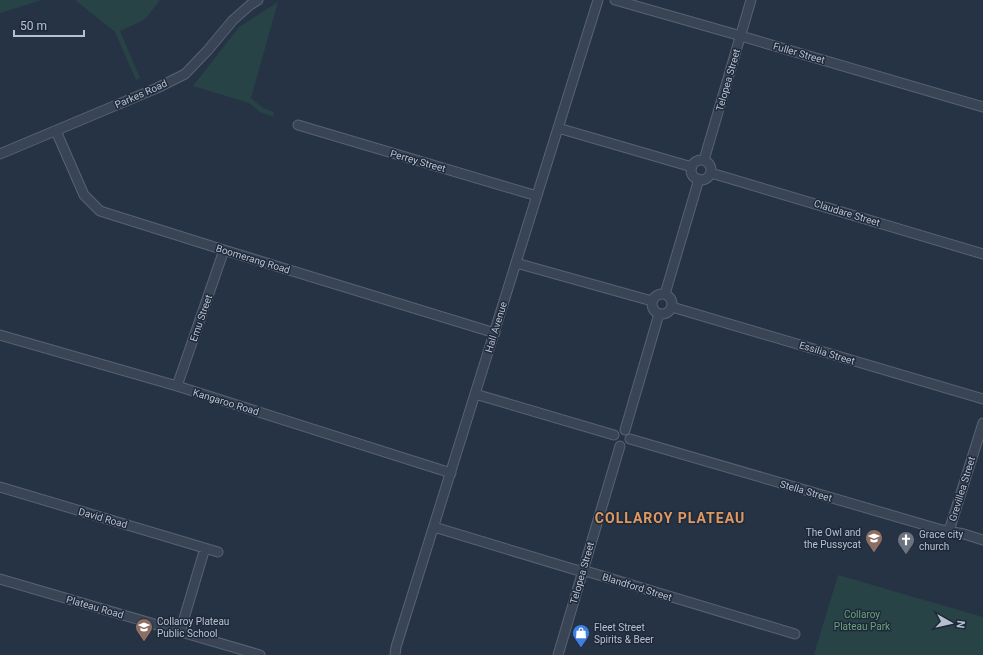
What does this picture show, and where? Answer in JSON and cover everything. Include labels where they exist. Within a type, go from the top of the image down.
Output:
[{"type":"street","name":"Parkes Road","points":[[0,154],[157,88],[185,74],[208,50],[248,3],[258,0]]},
{"type":"street","name":"Hall Avenue","points":[[395,655],[396,647],[598,0]]},
{"type":"street","name":"Fuller Street","points":[[615,0],[983,107]]},
{"type":"street","name":"Telopea Street","points":[[704,160],[751,0]]},
{"type":"street","name":"Perrey Street","points":[[298,126],[537,196]]},
{"type":"street","points":[[558,128],[692,167]]},
{"type":"street","name":"Boomerang Road","points":[[56,131],[84,195],[100,211],[495,333]]},
{"type":"street","points":[[698,160],[704,160],[711,167],[710,173],[705,179],[699,179],[693,176],[691,170],[692,167],[698,160]]},
{"type":"street","name":"Claudare Street","points":[[710,173],[983,254]]},
{"type":"street","points":[[665,294],[699,179]]},
{"type":"street","name":"Emu Street","points":[[177,386],[224,250]]},
{"type":"street","points":[[516,263],[652,301]]},
{"type":"street","points":[[659,294],[665,294],[672,300],[672,307],[668,312],[659,314],[652,307],[652,301],[659,294]]},
{"type":"street","name":"Essilia Street","points":[[672,307],[983,399]]},
{"type":"street","points":[[625,430],[659,314]]},
{"type":"street","name":"Kangaroo Road","points":[[0,335],[177,386],[451,473]]},
{"type":"street","points":[[475,394],[614,435]]},
{"type":"street","name":"Grevillea Street","points":[[949,531],[983,423]]},
{"type":"street","points":[[620,429],[625,430],[629,434],[630,439],[628,444],[620,446],[617,445],[614,440],[614,435],[620,429]]},
{"type":"street","name":"Stella Street","points":[[630,439],[935,528],[964,534],[983,540]]},
{"type":"street","name":"Telopea Street","points":[[558,655],[620,446]]},
{"type":"street","name":"David Road","points":[[0,488],[218,552]]},
{"type":"street","name":"Blandford Street","points":[[434,527],[795,634]]},
{"type":"street","points":[[180,632],[205,548]]},
{"type":"street","name":"Plateau Road","points":[[0,579],[260,655]]},
{"type":"green space","points":[[0,0],[42,0],[0,13]]},
{"type":"green space","points":[[75,0],[160,0],[147,17],[140,22],[120,31],[140,78],[136,80],[115,32]]},
{"type":"green space","points":[[278,2],[251,98],[263,108],[274,112],[273,117],[260,112],[249,103],[193,86],[239,27]]},
{"type":"green space","name":"Collaroy Plateau Park","points":[[838,575],[983,617],[983,655],[814,655]]},
{"type":"place","name":"The Owl and the Pussycat","points":[[874,553]]},
{"type":"place","name":"Grace city church","points":[[906,555]]},
{"type":"place","name":"Collaroy Plateau Public School","points":[[144,642]]},
{"type":"place","name":"Fleet Street Spirits & Beer","points":[[581,648]]},
{"type":"district","name":"COLLAROY PLATEAU","points":[[670,518]]}]
